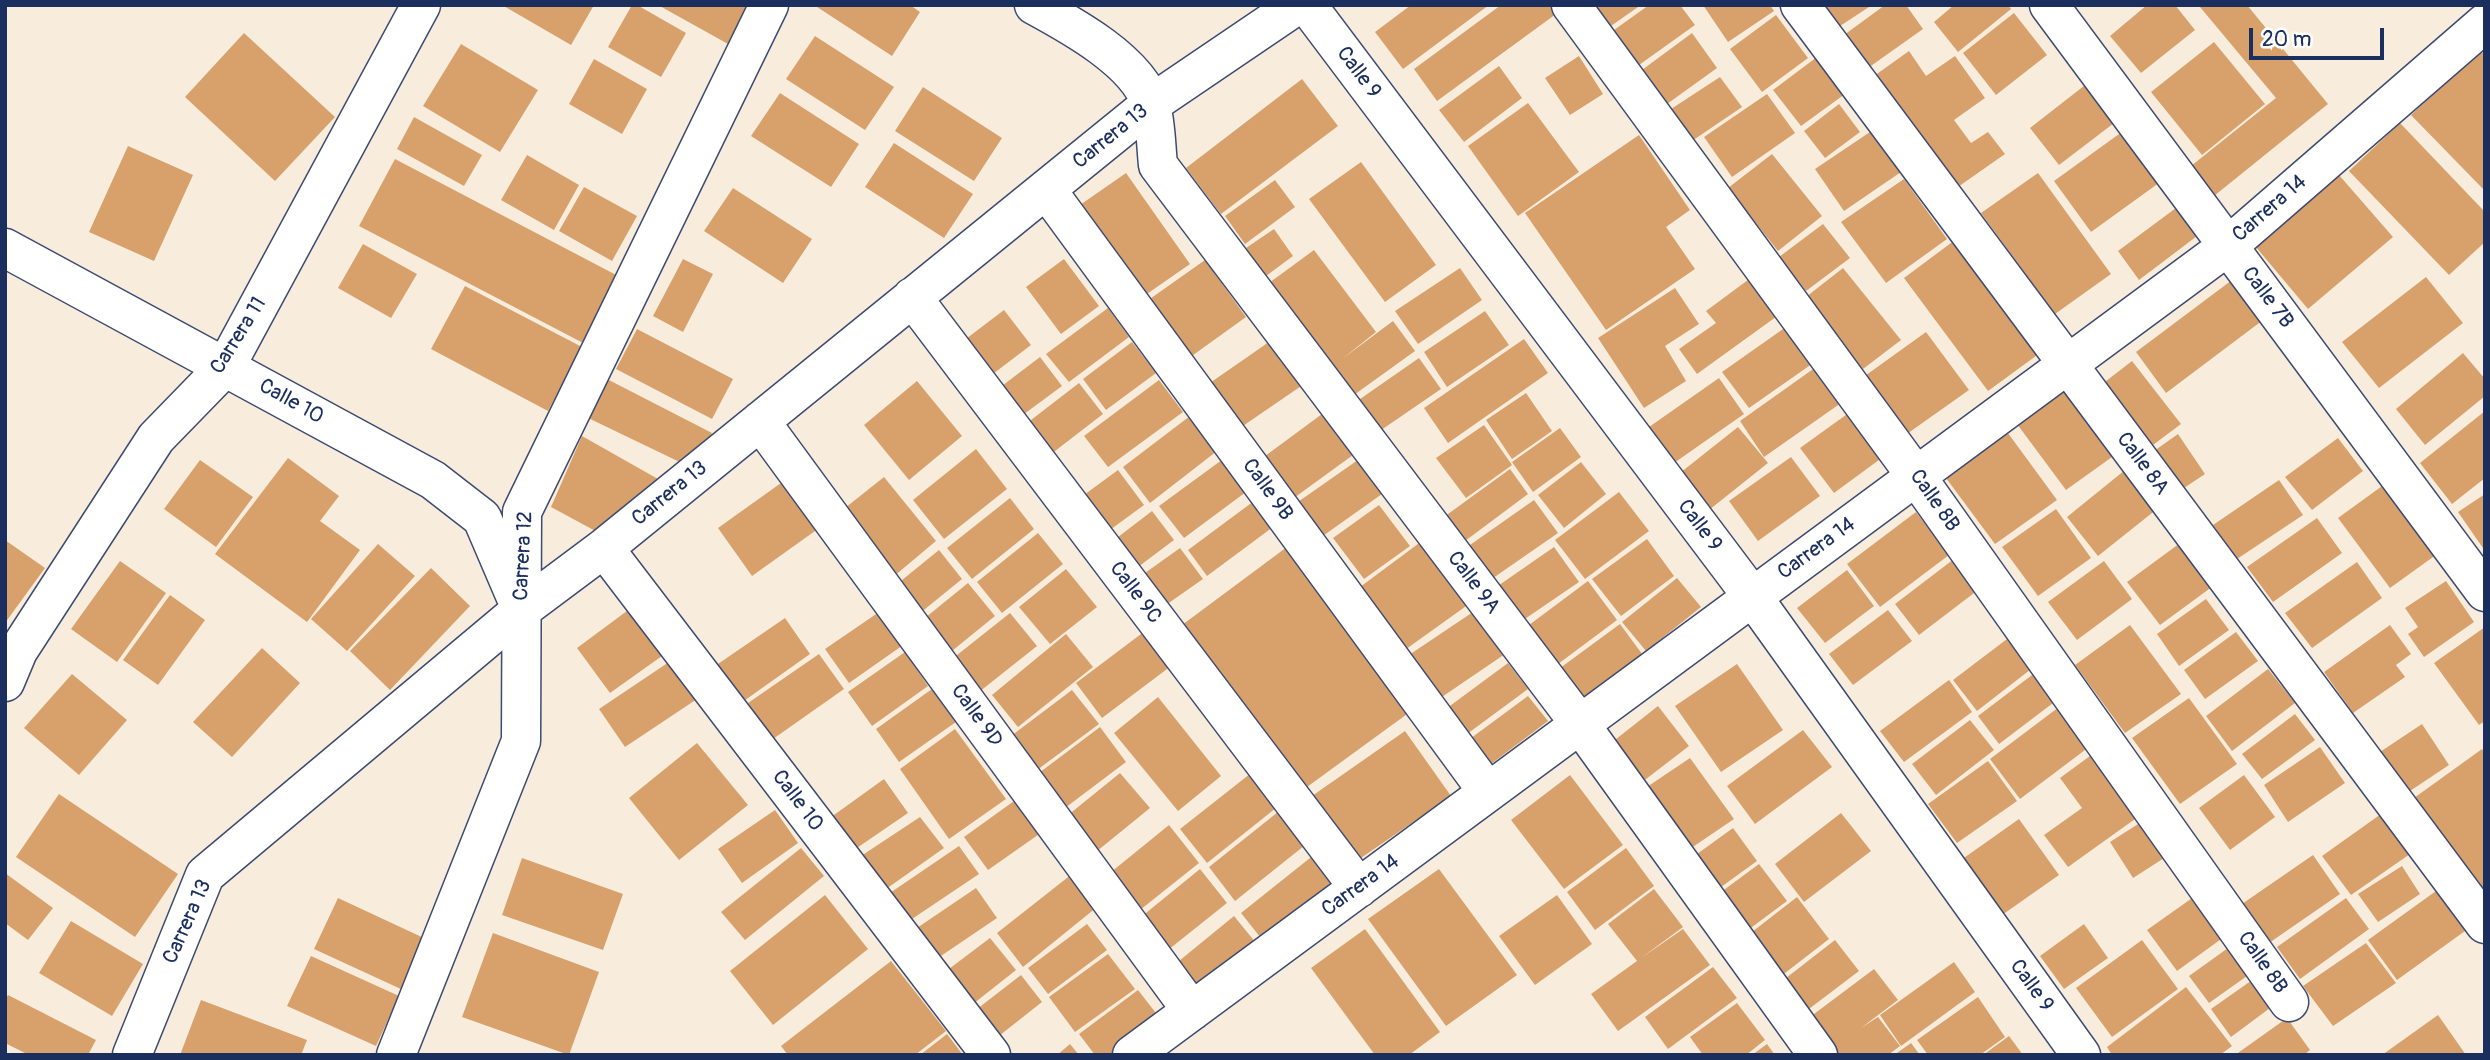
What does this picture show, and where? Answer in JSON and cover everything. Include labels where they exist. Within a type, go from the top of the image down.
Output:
[{"type":"street","name":"Carrera 11","points":[[5,682],[18,651],[156,438],[226,366],[421,5]]},
{"type":"street","name":"Carrera 12","points":[[396,1055],[521,741],[522,512],[769,5]]},
{"type":"street","points":[[1034,5],[1072,26],[1130,69],[1151,104]]},
{"type":"street","name":"Carrera 13","points":[[132,1055],[205,875],[521,610],[604,548],[1151,104],[1297,5]]},
{"type":"street","name":"Calle 9","points":[[1307,5],[1752,596],[2081,1055]]},
{"type":"street","name":"Calle 8B","points":[[1572,5],[1916,476],[2289,1002]]},
{"type":"street","name":"Calle 8A","points":[[1800,5],[2485,924]]},
{"type":"street","name":"Calle 7B","points":[[2049,5],[2485,592]]},
{"type":"street","name":"Carrera 14","points":[[1132,1055],[2228,246],[2485,23]]},
{"type":"street","name":"Calle 9A","points":[[1151,104],[1158,165],[1580,724],[1818,1055]]},
{"type":"street","name":"Calle 9B","points":[[1046,189],[1488,792]]},
{"type":"street","name":"Calle 10","points":[[5,248],[433,480],[482,517],[521,610]]},
{"type":"street","name":"Calle 9C","points":[[912,297],[1359,888]]},
{"type":"street","name":"Calle 9D","points":[[760,421],[1192,1011]]},
{"type":"street","name":"Calle 10","points":[[604,548],[991,1055]]},
{"type":"building","points":[[502,5],[594,5],[571,45]]},
{"type":"building","points":[[632,5],[637,5],[686,33],[661,77],[608,47]]},
{"type":"building","points":[[658,5],[750,5],[728,44]]},
{"type":"building","points":[[814,5],[910,5],[920,12],[892,56]]},
{"type":"building","points":[[1411,5],[1489,5],[1403,69],[1375,32]]},
{"type":"building","points":[[1501,5],[1550,5],[1556,14],[1437,101],[1414,69]]},
{"type":"building","points":[[1592,5],[1641,5],[1608,28]]},
{"type":"building","points":[[1649,5],[1680,5],[1695,25],[1639,65],[1614,30]]},
{"type":"building","points":[[1703,5],[1770,5],[1774,11],[1728,42]]},
{"type":"building","points":[[1822,5],[1872,5],[1837,28]]},
{"type":"building","points":[[1885,5],[1906,5],[1923,29],[1868,68],[1844,35]]},
{"type":"building","points":[[1954,5],[2008,5],[2011,9],[1958,52],[1934,22]]},
{"type":"building","points":[[2147,5],[2175,5],[2195,30],[2141,73],[2110,36]]},
{"type":"building","points":[[2247,5],[2328,104],[2214,196],[2191,166],[2276,98],[2200,7]]},
{"type":"building","points":[[2014,13],[2047,55],[1996,95],[1963,53]]},
{"type":"building","points":[[1776,15],[1808,58],[1762,92],[1730,49]]},
{"type":"building","points":[[244,33],[335,117],[275,181],[185,97]]},
{"type":"building","points":[[1692,33],[1717,68],[1667,104],[1642,70]]},
{"type":"building","points":[[815,36],[894,87],[865,130],[786,79]]},
{"type":"building","points":[[2214,42],[2265,104],[2202,155],[2151,92]]},
{"type":"building","points":[[461,44],[538,90],[500,152],[423,106]]},
{"type":"building","points":[[2479,50],[2485,55],[2485,191],[2411,115]]},
{"type":"building","points":[[1909,51],[1926,76],[1955,56],[1985,98],[1954,120],[1971,143],[1988,132],[2005,154],[1955,189],[1874,76]]},
{"type":"building","points":[[1579,56],[1603,94],[1570,115],[1545,78]]},
{"type":"building","points":[[1817,57],[1845,94],[1801,126],[1773,90]]},
{"type":"building","points":[[594,59],[647,89],[622,134],[569,104]]},
{"type":"building","points":[[1499,66],[1522,98],[1464,142],[1439,110]]},
{"type":"building","points":[[1720,77],[1742,107],[1689,143],[1668,111]]},
{"type":"building","points":[[1302,79],[1338,126],[1221,214],[1186,168]]},
{"type":"building","points":[[2089,82],[2118,120],[2059,165],[2030,128]]},
{"type":"building","points":[[923,87],[1002,138],[974,181],[895,131]]},
{"type":"building","points":[[780,93],[859,144],[831,187],[751,136]]},
{"type":"building","points":[[1767,94],[1795,133],[1732,177],[1704,137]]},
{"type":"building","points":[[1528,103],[1579,172],[1518,216],[1468,146]]},
{"type":"building","points":[[1839,104],[1860,132],[1825,158],[1804,131]]},
{"type":"building","points":[[414,117],[482,155],[464,186],[397,149]]},
{"type":"building","points":[[2400,123],[2485,212],[2485,242],[2449,275],[2349,171]]},
{"type":"building","points":[[2126,129],[2163,180],[2091,232],[2054,181]]},
{"type":"building","points":[[1873,130],[1901,172],[1844,211],[1815,169]]},
{"type":"building","points":[[1639,135],[1690,210],[1666,227],[1695,269],[1606,330],[1525,213]]},
{"type":"building","points":[[894,143],[973,194],[944,238],[865,187]]},
{"type":"building","points":[[128,146],[193,175],[154,261],[89,232]]},
{"type":"building","points":[[1772,154],[1822,216],[1778,251],[1728,188]]},
{"type":"building","points":[[527,155],[579,185],[554,230],[501,200]]},
{"type":"building","points":[[395,159],[620,277],[585,344],[359,226]]},
{"type":"building","points":[[1361,162],[1436,265],[1385,302],[1309,199]]},
{"type":"building","points":[[1126,173],[1190,264],[1144,296],[1080,205]]},
{"type":"building","points":[[2038,173],[2111,274],[2055,314],[1981,213]]},
{"type":"building","points":[[2339,175],[2393,237],[2308,309],[2255,246]]},
{"type":"building","points":[[1904,179],[1947,239],[1886,283],[1841,222]]},
{"type":"building","points":[[1275,180],[1295,207],[1245,244],[1225,216]]},
{"type":"building","points":[[584,187],[637,216],[612,261],[559,231]]},
{"type":"building","points":[[733,188],[812,239],[783,283],[704,231]]},
{"type":"building","points":[[2180,205],[2201,233],[2139,280],[2118,251]]},
{"type":"building","points":[[1823,224],[1850,258],[1806,291],[1779,257]]},
{"type":"building","points":[[1274,229],[1293,256],[1266,276],[1246,248]]},
{"type":"building","points":[[1955,240],[2040,353],[1988,391],[1904,278]]},
{"type":"building","points":[[363,244],[417,274],[391,318],[338,288]]},
{"type":"building","points":[[1314,250],[1376,332],[1342,359],[1393,321],[1415,351],[1347,400],[1269,283]]},
{"type":"building","points":[[683,259],[713,274],[683,332],[653,316]]},
{"type":"building","points":[[1064,259],[1099,306],[1061,334],[1026,287]]},
{"type":"building","points":[[1205,260],[1246,317],[1189,358],[1147,301]]},
{"type":"building","points":[[1460,268],[1482,300],[1418,344],[1395,311]]},
{"type":"building","points":[[1843,268],[1901,340],[1863,369],[1806,297]]},
{"type":"building","points":[[1752,277],[1780,314],[1697,374],[1679,349],[1716,323],[1706,311]]},
{"type":"building","points":[[2236,277],[2267,317],[2166,393],[2136,352]]},
{"type":"building","points":[[2426,277],[2463,323],[2379,388],[2342,342]]},
{"type":"building","points":[[465,286],[582,347],[548,411],[431,349]]},
{"type":"building","points":[[1675,288],[1699,324],[1665,346],[1686,381],[1644,408],[1598,338]]},
{"type":"building","points":[[1108,308],[1129,337],[1069,382],[1046,354]]},
{"type":"building","points":[[1004,310],[1031,345],[981,383],[954,348]]},
{"type":"building","points":[[1485,311],[1509,345],[1447,387],[1424,352]]},
{"type":"building","points":[[1793,322],[1819,359],[1749,408],[1722,372]]},
{"type":"building","points":[[637,329],[733,379],[712,419],[616,369]]},
{"type":"building","points":[[1926,332],[1969,390],[1904,436],[1862,378]]},
{"type":"building","points":[[1279,335],[1310,380],[1237,430],[1207,385]]},
{"type":"building","points":[[1524,339],[1548,373],[1448,443],[1424,408]]},
{"type":"building","points":[[1132,342],[1156,373],[1106,410],[1083,379]]},
{"type":"building","points":[[2463,353],[2485,379],[2485,396],[2425,445],[2396,409]]},
{"type":"building","points":[[1040,357],[1062,386],[1012,423],[990,395]]},
{"type":"building","points":[[1419,358],[1441,389],[1371,437],[1350,406]]},
{"type":"building","points":[[2132,361],[2181,424],[2149,448],[2101,385]]},
{"type":"building","points":[[1816,367],[1841,403],[1764,457],[1740,421]]},
{"type":"building","points":[[605,378],[712,433],[690,467],[584,416]]},
{"type":"building","points":[[1719,378],[1744,414],[1674,463],[1649,427]]},
{"type":"building","points":[[1159,380],[1183,412],[1108,467],[1084,436]]},
{"type":"building","points":[[917,381],[962,436],[909,480],[864,425]]},
{"type":"building","points":[[2068,381],[2119,452],[2066,490],[2014,420]]},
{"type":"building","points":[[1079,383],[1103,414],[1046,458],[1022,427]]},
{"type":"building","points":[[1526,393],[1552,431],[1512,459],[1486,420]]},
{"type":"building","points":[[2485,411],[2485,478],[2452,504],[2420,463]]},
{"type":"building","points":[[1850,412],[1883,457],[1834,493],[1800,448]]},
{"type":"building","points":[[1322,414],[1353,455],[1287,503],[1257,462]]},
{"type":"building","points":[[1190,416],[1217,451],[1150,503],[1123,467]]},
{"type":"building","points":[[1484,425],[1512,465],[1466,498],[1436,458]]},
{"type":"building","points":[[1738,427],[1768,463],[1709,510],[1680,473]]},
{"type":"building","points":[[1560,428],[1581,457],[1533,492],[1512,462]]},
{"type":"building","points":[[2005,429],[2057,500],[1995,544],[1943,474]]},
{"type":"building","points":[[2178,434],[2205,474],[2181,490],[2154,451]]},
{"type":"building","points":[[582,436],[658,479],[601,534],[551,507]]},
{"type":"building","points":[[2338,438],[2363,471],[2312,510],[2285,477]]},
{"type":"building","points":[[976,449],[1007,489],[944,539],[913,500]]},
{"type":"building","points":[[1230,454],[1254,486],[1184,538],[1159,506]]},
{"type":"building","points":[[1365,455],[1389,489],[1320,538],[1295,504]]},
{"type":"building","points":[[1791,457],[1820,496],[1758,541],[1729,501]]},
{"type":"building","points":[[288,458],[339,496],[320,521],[360,550],[307,622],[215,554]]},
{"type":"building","points":[[200,460],[253,497],[216,547],[164,509]]},
{"type":"building","points":[[1581,462],[1606,494],[1564,528],[1538,495]]},
{"type":"building","points":[[1510,469],[1528,494],[1457,547],[1437,522]]},
{"type":"building","points":[[1118,470],[1144,505],[1099,538],[1073,503]]},
{"type":"building","points":[[2125,470],[2157,509],[2098,556],[2067,517]]},
{"type":"building","points":[[884,477],[936,541],[893,577],[840,512]]},
{"type":"building","points":[[788,478],[822,526],[752,576],[718,528]]},
{"type":"building","points":[[2279,480],[2303,515],[2237,559],[2213,525]]},
{"type":"building","points":[[2389,481],[2440,552],[2390,588],[2338,518]]},
{"type":"building","points":[[1619,492],[1649,531],[1585,579],[1555,540]]},
{"type":"building","points":[[2485,494],[2485,551],[2458,512]]},
{"type":"building","points":[[1010,498],[1034,529],[972,579],[947,548]]},
{"type":"building","points":[[1534,500],[1558,533],[1483,585],[1460,552]]},
{"type":"building","points":[[1254,501],[1273,527],[1207,576],[1188,550]]},
{"type":"building","points":[[1379,505],[1410,546],[1364,579],[1333,538]]},
{"type":"building","points":[[2056,509],[2091,558],[2038,596],[2002,547]]},
{"type":"building","points":[[1152,511],[1174,540],[1126,576],[1105,547]]},
{"type":"building","points":[[1916,512],[1949,555],[1880,607],[1847,564]]},
{"type":"building","points":[[2317,518],[2342,553],[2273,602],[2247,567]]},
{"type":"building","points":[[1038,533],[1063,564],[1002,613],[977,582]]},
{"type":"building","points":[[2187,538],[2220,581],[2160,625],[2127,582]]},
{"type":"building","points":[[1647,539],[1674,576],[1621,616],[1592,579]]},
{"type":"building","points":[[5,540],[45,568],[5,623]]},
{"type":"building","points":[[1422,541],[1469,604],[1402,652],[1356,590]]},
{"type":"building","points":[[378,544],[415,576],[347,651],[311,619]]},
{"type":"building","points":[[1291,544],[1414,709],[1296,795],[1174,631]]},
{"type":"building","points":[[1554,547],[1579,582],[1516,625],[1492,590]]},
{"type":"building","points":[[1180,548],[1203,579],[1153,614],[1131,583]]},
{"type":"building","points":[[939,550],[962,579],[914,618],[891,589]]},
{"type":"building","points":[[1954,559],[1978,590],[1919,635],[1895,604]]},
{"type":"building","points":[[120,561],[166,593],[117,662],[71,629]]},
{"type":"building","points":[[2104,561],[2132,599],[2077,640],[2048,602]]},
{"type":"building","points":[[2357,562],[2382,598],[2312,648],[2285,613]]},
{"type":"building","points":[[431,568],[470,606],[390,690],[350,651]]},
{"type":"building","points":[[1066,569],[1097,607],[1050,644],[1019,607]]},
{"type":"building","points":[[1847,570],[1874,606],[1825,643],[1797,608]]},
{"type":"building","points":[[1677,578],[1701,607],[1646,651],[1622,622]]},
{"type":"building","points":[[1588,581],[1617,620],[1554,667],[1525,628]]},
{"type":"building","points":[[2446,581],[2474,622],[2424,657],[2408,634],[2418,627],[2405,608]]},
{"type":"building","points":[[968,583],[995,616],[947,655],[920,622]]},
{"type":"building","points":[[170,595],[205,620],[158,685],[123,660]]},
{"type":"building","points":[[2206,599],[2229,630],[2179,666],[2157,634]]},
{"type":"building","points":[[635,605],[669,651],[610,693],[577,648]]},
{"type":"building","points":[[1479,608],[1508,652],[1433,703],[1403,659]]},
{"type":"building","points":[[882,610],[906,643],[849,683],[825,649]]},
{"type":"building","points":[[1888,610],[1912,641],[1853,685],[1829,654]]},
{"type":"building","points":[[1010,613],[1037,646],[974,696],[947,663]]},
{"type":"building","points":[[785,618],[810,654],[741,703],[715,666]]},
{"type":"building","points":[[1620,624],[1648,662],[1581,712],[1552,674]]},
{"type":"building","points":[[2130,625],[2181,694],[2125,733],[2075,665]]},
{"type":"building","points":[[2390,625],[2411,654],[2396,665],[2405,677],[2353,713],[2324,672]]},
{"type":"building","points":[[2485,627],[2485,721],[2479,725],[2434,663]]},
{"type":"building","points":[[1145,631],[1171,666],[1102,718],[1076,683]]},
{"type":"building","points":[[2236,632],[2258,661],[2205,699],[2184,670]]},
{"type":"building","points":[[1066,634],[1093,667],[1018,727],[992,695]]},
{"type":"building","points":[[2011,636],[2035,666],[1977,711],[1953,680]]},
{"type":"building","points":[[262,648],[300,683],[232,757],[193,722]]},
{"type":"building","points":[[905,652],[928,686],[872,726],[848,692]]},
{"type":"building","points":[[819,654],[844,689],[773,739],[748,703]]},
{"type":"building","points":[[672,660],[697,699],[625,747],[599,709]]},
{"type":"building","points":[[1508,663],[1528,689],[1463,737],[1443,711]]},
{"type":"building","points":[[1737,664],[1783,730],[1721,772],[1675,706]]},
{"type":"building","points":[[2268,669],[2295,703],[2232,751],[2206,716]]},
{"type":"building","points":[[2036,672],[2057,700],[1999,744],[1978,716]]},
{"type":"building","points":[[72,674],[127,720],[79,775],[24,728]]},
{"type":"building","points":[[1949,680],[1972,712],[1904,762],[1880,731]]},
{"type":"building","points":[[932,689],[956,722],[899,762],[876,729]]},
{"type":"building","points":[[1072,690],[1099,724],[1029,776],[1003,742]]},
{"type":"building","points":[[1528,696],[1548,721],[1483,770],[1463,744]]},
{"type":"building","points":[[1158,697],[1221,776],[1178,811],[1114,733]]},
{"type":"building","points":[[2189,698],[2237,764],[2180,804],[2132,738]]},
{"type":"building","points":[[1658,706],[1689,746],[1637,786],[1606,747]]},
{"type":"building","points":[[2059,707],[2089,747],[2020,799],[1990,759]]},
{"type":"building","points":[[2295,714],[2315,740],[2262,779],[2242,754]]},
{"type":"building","points":[[1970,720],[1994,750],[1936,795],[1912,764]]},
{"type":"building","points":[[2422,724],[2449,765],[2407,793],[2380,752]]},
{"type":"building","points":[[1100,727],[1126,762],[1057,814],[1031,779]]},
{"type":"building","points":[[955,729],[1006,799],[949,839],[900,769]]},
{"type":"building","points":[[1803,730],[1832,767],[1755,824],[1727,786]]},
{"type":"building","points":[[1405,731],[1451,796],[1358,860],[1312,796]]},
{"type":"building","points":[[697,743],[748,805],[679,860],[629,798]]},
{"type":"building","points":[[2320,747],[2345,783],[2288,822],[2264,785]]},
{"type":"building","points":[[2482,749],[2485,753],[2485,894],[2414,798]]},
{"type":"building","points":[[2094,753],[2142,814],[2068,867],[2044,835],[2082,808],[2060,778]]},
{"type":"building","points":[[1690,758],[1734,819],[1681,855],[1638,793]]},
{"type":"building","points":[[1988,761],[2017,801],[1957,843],[1928,804]]},
{"type":"building","points":[[1255,770],[1281,804],[1207,863],[1180,829]]},
{"type":"building","points":[[1120,773],[1150,808],[1091,856],[1062,820]]},
{"type":"building","points":[[1570,775],[1623,845],[1564,889],[1511,820]]},
{"type":"building","points":[[2244,775],[2275,817],[2230,850],[2199,808]]},
{"type":"building","points":[[884,779],[908,813],[851,852],[827,820]]},
{"type":"building","points":[[59,794],[178,874],[135,937],[16,857]]},
{"type":"building","points":[[1021,796],[1045,830],[988,870],[964,837]]},
{"type":"building","points":[[1283,808],[1309,842],[1235,901],[1209,867]]},
{"type":"building","points":[[775,810],[798,843],[742,883],[718,849]]},
{"type":"building","points":[[1841,813],[1871,851],[1804,902],[1775,864]]},
{"type":"building","points":[[2381,814],[2410,854],[2351,895],[2322,856]]},
{"type":"building","points":[[920,817],[944,848],[879,894],[855,860]]},
{"type":"building","points":[[2149,817],[2172,853],[2133,878],[2110,842]]},
{"type":"building","points":[[2019,819],[2059,875],[2002,915],[1961,860]]},
{"type":"building","points":[[1169,825],[1199,863],[1135,914],[1105,877]]},
{"type":"building","points":[[1733,828],[1757,861],[1710,895],[1686,862]]},
{"type":"building","points":[[959,846],[979,874],[906,923],[887,895]]},
{"type":"building","points":[[801,848],[824,876],[745,940],[721,912]]},
{"type":"building","points":[[1626,848],[1654,886],[1595,930],[1567,892]]},
{"type":"building","points":[[1315,854],[1338,882],[1264,942],[1241,913]]},
{"type":"building","points":[[2313,855],[2340,894],[2269,943],[2242,904]]},
{"type":"building","points":[[522,858],[623,894],[603,950],[502,915]]},
{"type":"building","points":[[1759,864],[1787,901],[1740,936],[1713,898]]},
{"type":"building","points":[[2402,866],[2420,894],[2378,922],[2358,894]]},
{"type":"building","points":[[1200,869],[1227,903],[1168,950],[1141,917]]},
{"type":"building","points":[[1439,869],[1517,975],[1446,1026],[1368,919]]},
{"type":"building","points":[[5,873],[53,908],[28,940],[5,923]]},
{"type":"building","points":[[1072,874],[1097,907],[1023,967],[997,933]]},
{"type":"building","points":[[976,888],[997,918],[932,962],[911,932]]},
{"type":"building","points":[[1654,889],[1683,927],[1641,958],[1683,929],[1710,965],[1618,1031],[1591,994],[1637,961],[1608,924]]},
{"type":"building","points":[[2436,891],[2465,931],[2397,980],[2368,940]]},
{"type":"building","points":[[825,895],[868,949],[773,1025],[730,971]]},
{"type":"building","points":[[1557,895],[1592,944],[1535,985],[1499,936]]},
{"type":"building","points":[[2195,896],[2224,937],[2177,971],[2147,930]]},
{"type":"building","points":[[1797,897],[1829,939],[1776,980],[1743,939]]},
{"type":"building","points":[[338,898],[426,939],[403,990],[314,949]]},
{"type":"building","points":[[2346,898],[2369,929],[2300,979],[2277,947]]},
{"type":"building","points":[[1234,916],[1256,943],[1189,997],[1168,970]]},
{"type":"building","points":[[71,921],[143,964],[112,1016],[39,973]]},
{"type":"building","points":[[1087,924],[1107,950],[1048,994],[1028,968]]},
{"type":"building","points":[[2084,924],[2108,958],[2064,989],[2040,956]]},
{"type":"building","points":[[1365,929],[1440,1032],[1409,1055],[1375,1055],[1311,968]]},
{"type":"building","points":[[493,933],[599,972],[569,1055],[462,1017]]},
{"type":"building","points":[[990,938],[1016,970],[968,1008],[941,975]]},
{"type":"building","points":[[1835,940],[1859,971],[1801,1015],[1777,985]]},
{"type":"building","points":[[2142,940],[2178,989],[2112,1037],[2076,988]]},
{"type":"building","points":[[2366,943],[2396,983],[2333,1026],[2303,986]]},
{"type":"building","points":[[2228,948],[2247,976],[2209,1003],[2189,976]]},
{"type":"building","points":[[1108,954],[1135,989],[1075,1032],[1049,997]]},
{"type":"building","points":[[311,956],[399,996],[376,1046],[287,1006]]},
{"type":"building","points":[[891,961],[946,1031],[915,1055],[788,1055],[781,1046]]},
{"type":"building","points":[[1954,962],[1975,992],[1901,1046],[1880,1015]]},
{"type":"building","points":[[1713,967],[1737,998],[1668,1049],[1645,1017]]},
{"type":"building","points":[[1874,969],[1898,1000],[1861,1028],[1878,1017],[1900,1046],[1888,1055],[1825,1055],[1806,1020]]},
{"type":"building","points":[[1021,975],[1042,1002],[990,1043],[968,1016]]},
{"type":"building","points":[[2255,978],[2274,1005],[2231,1037],[2211,1009]]},
{"type":"building","points":[[2186,987],[2232,1046],[2220,1055],[2112,1055],[2107,1047]]},
{"type":"building","points":[[1138,990],[1166,1026],[1128,1055],[1095,1055],[1079,1034]]},
{"type":"building","points":[[8,995],[96,1040],[88,1055],[29,1055],[5,1043],[5,1000]]},
{"type":"building","points":[[1978,997],[2005,1037],[1980,1055],[1928,1055],[1917,1040]]},
{"type":"building","points":[[201,1000],[307,1040],[301,1055],[180,1055]]},
{"type":"building","points":[[1737,1003],[1765,1040],[1746,1055],[1703,1055],[1690,1037]]},
{"type":"building","points":[[2438,1015],[2466,1055],[2382,1055]]},
{"type":"building","points":[[2287,1018],[2310,1050],[2304,1055],[2235,1055]]},
{"type":"building","points":[[947,1034],[963,1055],[920,1055]]},
{"type":"building","points":[[2009,1036],[2023,1055],[1983,1055]]},
{"type":"building","points":[[1911,1043],[1920,1055],[1894,1055]]},
{"type":"building","points":[[1070,1044],[1079,1055],[1057,1055]]},
{"type":"building","points":[[1767,1044],[1775,1055],[1752,1055]]}]
